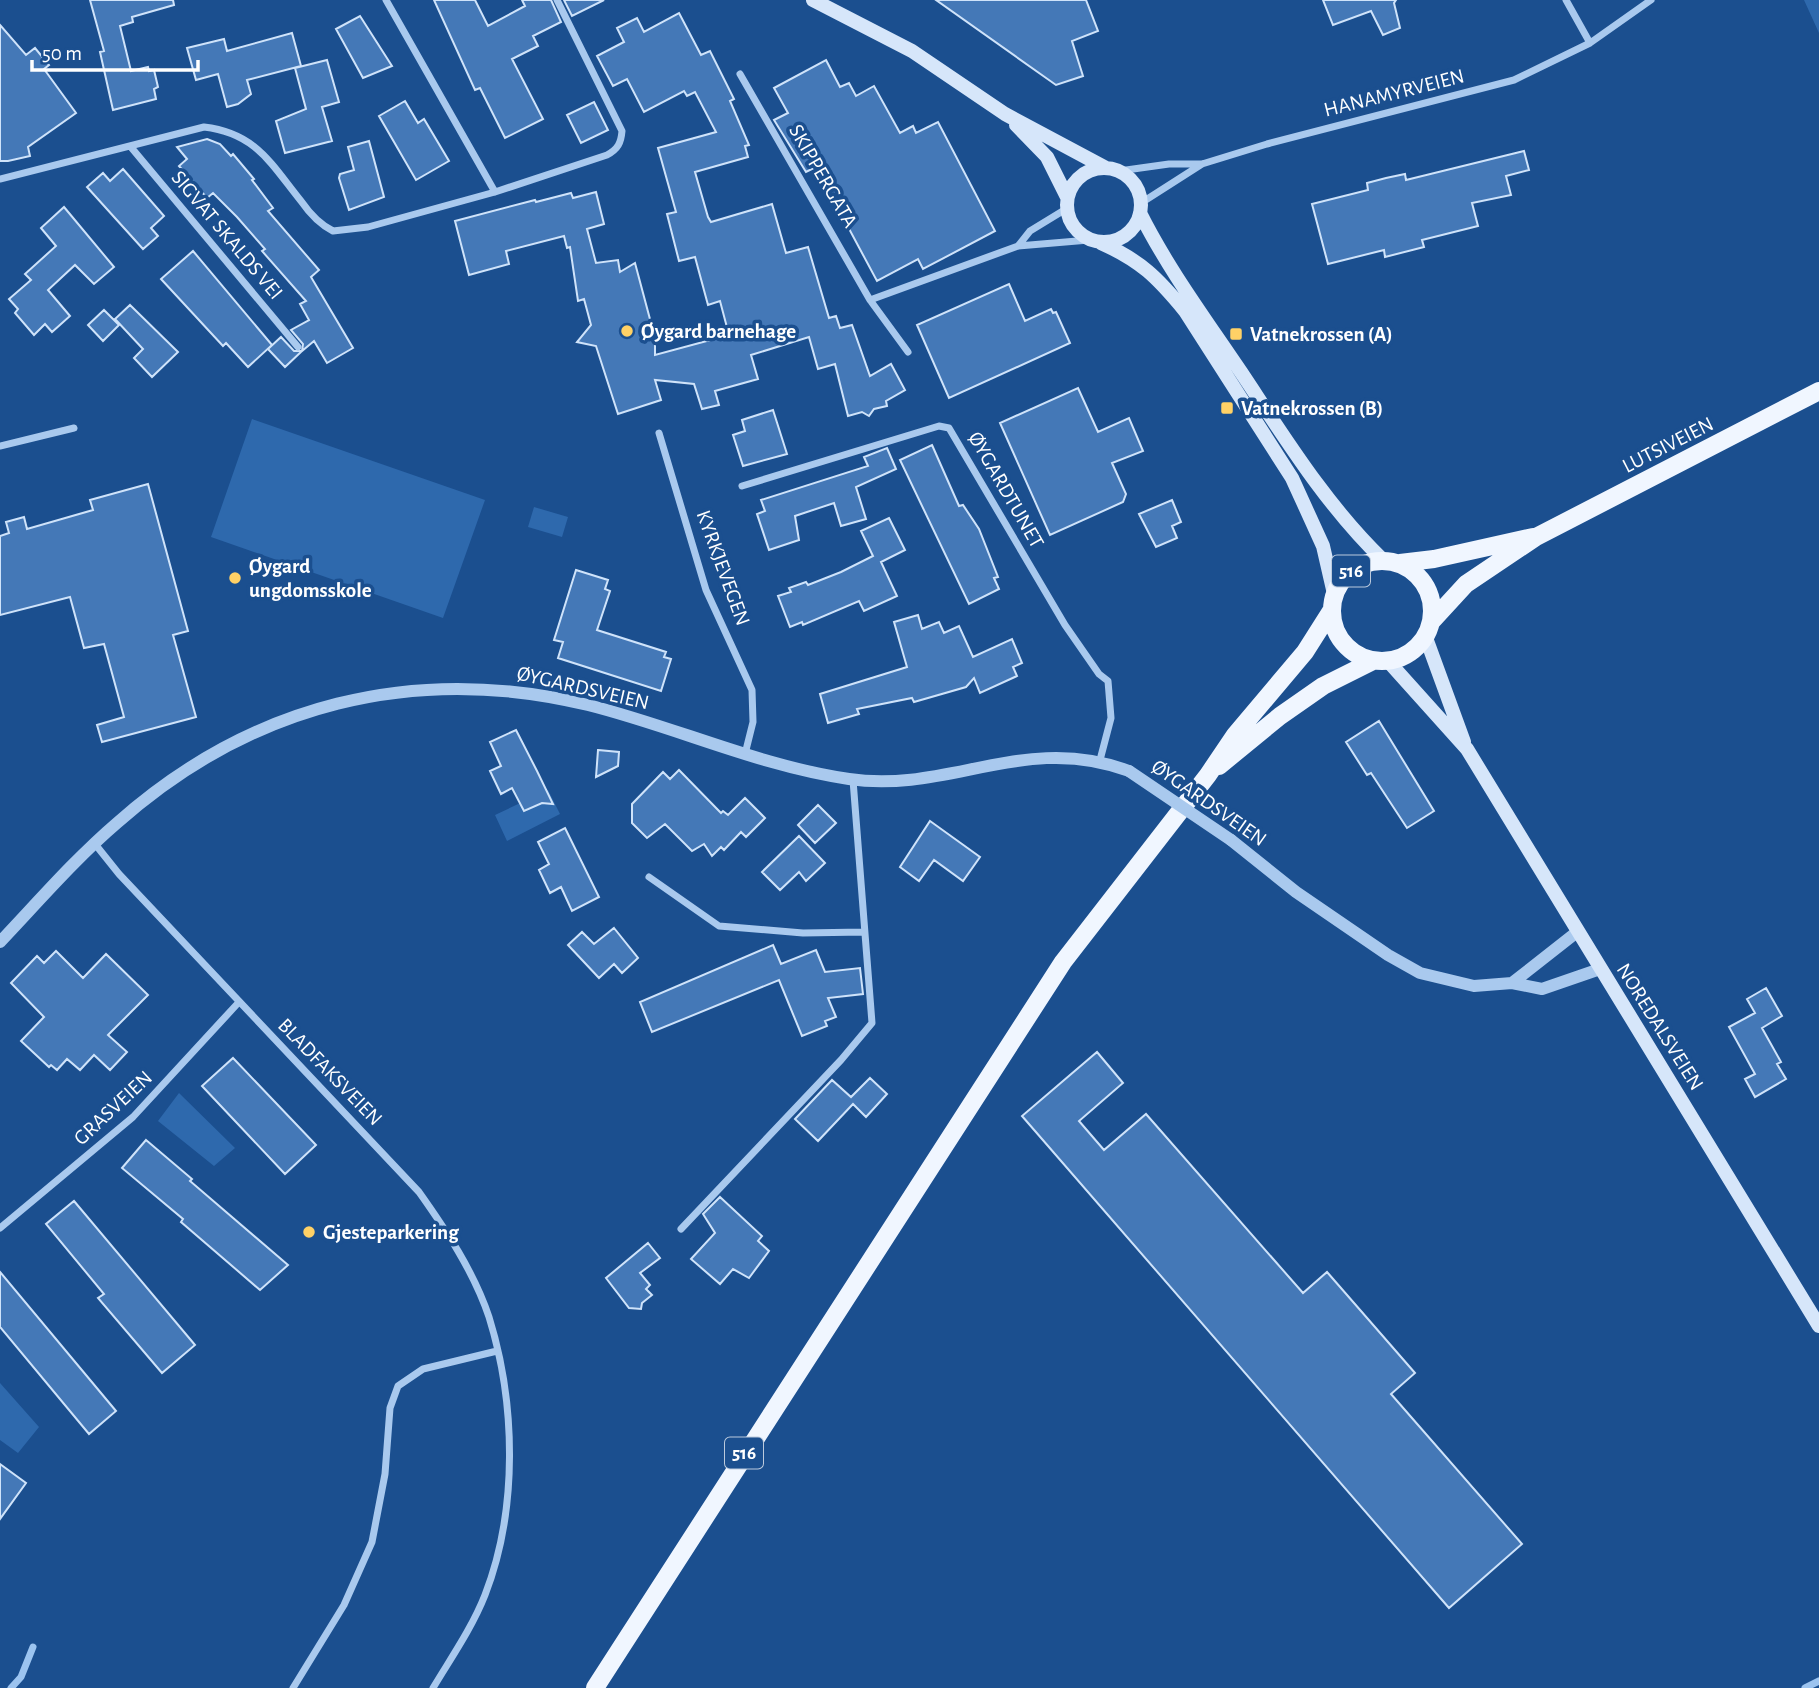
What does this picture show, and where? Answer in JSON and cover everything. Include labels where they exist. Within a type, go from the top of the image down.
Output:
[{"type":"main road","points":[[813,0],[836,5],[912,51],[1006,114],[1113,170],[1138,190],[1141,208],[1195,304],[1308,472],[1347,525],[1391,562]]},
{"type":"main road","points":[[1006,114],[1047,157],[1078,232],[1135,258],[1164,285],[1185,311],[1292,478],[1323,546],[1333,603]]},
{"type":"main road","points":[[1067,203],[1072,184],[1082,175],[1113,170]]},
{"type":"main road","points":[[1095,241],[1126,235],[1135,225],[1141,208]]},
{"type":"main road","name":"LUTSIVEIEN","points":[[1429,630],[1465,584],[1536,537],[1819,391]]},
{"type":"main road","name":"LUTSIVEIEN","points":[[1391,562],[1434,559],[1536,537]]},
{"type":"main road","name":"516","points":[[595,1688],[1063,962],[1150,846],[1208,775],[1235,734],[1306,652],[1343,579],[1356,567],[1391,562],[1415,572],[1427,585],[1433,604],[1429,630],[1414,651],[1380,661],[1303,700],[1208,775]]},
{"type":"main road","name":"516","points":[[1333,603],[1339,638],[1352,651],[1380,661]]},
{"type":"main road","name":"NOREDALSVEIEN","points":[[1429,630],[1467,750]]},
{"type":"main road","name":"NOREDALSVEIEN","points":[[1380,661],[1467,750],[1819,1326]]},
{"type":"street","points":[[386,0],[495,192]]},
{"type":"street","points":[[0,179],[204,127],[228,130],[261,151],[312,215],[333,231],[368,227],[495,192],[607,155],[616,150],[621,142],[622,131],[558,0]]},
{"type":"street","points":[[1566,0],[1590,43]]},
{"type":"street","name":"HANAMYRVEIEN","points":[[1113,170],[1170,164],[1202,164],[1267,144],[1495,86],[1549,65],[1590,43],[1651,0]]},
{"type":"street","name":"SKIPPERGATA","points":[[740,74],[870,300],[908,352]]},
{"type":"street","name":"SIGVAT SKALDS VEI","points":[[130,146],[298,347]]},
{"type":"street","name":"HANAMYRVEIEN","points":[[1141,208],[1202,164]]},
{"type":"street","points":[[1018,246],[1030,231],[1067,203]]},
{"type":"street","points":[[870,300],[1018,246],[1095,241]]},
{"type":"street","name":"ØYGARDTUNET","points":[[743,486],[939,426],[949,428],[1065,625],[1099,674],[1108,681],[1111,718],[1100,760]]},
{"type":"street","points":[[0,446],[74,428]]},
{"type":"street","name":"KYRKJEVEGEN","points":[[659,433],[706,590],[752,690],[753,722],[745,754]]},
{"type":"street","name":"ØYGARDSVEIEN","points":[[0,942],[118,822],[212,755],[258,731],[302,713],[390,692],[472,687],[537,693],[637,718],[808,772],[853,780],[895,780],[928,776],[1027,758],[1100,760],[1129,771],[1231,840],[1296,892],[1388,956],[1420,973],[1474,986],[1512,983],[1542,989],[1600,969]]},
{"type":"street","points":[[681,1229],[841,1060],[872,1023],[853,780]]},
{"type":"street","name":"BLADFAKSVEIEN","points":[[95,844],[119,874],[419,1192],[443,1226],[468,1270],[488,1316],[497,1351],[509,1434],[507,1492],[498,1552],[474,1619],[433,1688]]},
{"type":"street","points":[[649,877],[719,926],[803,933],[863,932]]},
{"type":"street","points":[[1512,983],[1577,932]]},
{"type":"street","name":"GRASVEIEN","points":[[0,1228],[133,1117],[239,1002]]},
{"type":"street","points":[[293,1688],[344,1605],[372,1542],[385,1474],[390,1408],[398,1386],[423,1369],[497,1351]]},
{"type":"shaded area","points":[[1804,0],[1819,0],[1819,33]]},
{"type":"shaded area","points":[[252,419],[485,500],[443,618],[211,537]]},
{"type":"shaded area","points":[[534,507],[568,517],[562,537],[528,527]]},
{"type":"shaded area","points":[[548,790],[560,814],[507,841],[495,815]]},
{"type":"shaded area","points":[[179,1093],[235,1148],[214,1166],[158,1121]]},
{"type":"shaded area","points":[[0,1383],[39,1427],[18,1453],[0,1440]]},
{"type":"building","points":[[90,0],[173,0],[174,5],[132,17],[133,22],[120,26],[131,71],[148,67],[149,71],[154,70],[158,87],[154,89],[156,99],[113,110],[100,52],[104,51]]},
{"type":"building","points":[[434,0],[475,0],[488,26],[525,6],[522,0],[551,0],[561,22],[533,36],[538,46],[512,59],[543,119],[505,138],[480,88],[475,90]]},
{"type":"building","points":[[564,0],[604,0],[572,16]]},
{"type":"building","points":[[936,0],[1086,0],[1098,31],[1072,41],[1083,76],[1056,85]]},
{"type":"building","points":[[1323,0],[1396,0],[1394,3],[1400,28],[1383,35],[1371,11],[1333,25]]},
{"type":"building","points":[[679,13],[701,55],[710,51],[734,99],[730,101],[749,145],[745,146],[748,157],[695,172],[708,217],[711,222],[772,204],[786,253],[808,247],[829,318],[836,316],[840,328],[852,325],[870,376],[891,364],[905,390],[886,401],[887,406],[874,409],[869,416],[862,412],[848,416],[835,364],[818,369],[809,337],[751,355],[758,379],[715,391],[719,405],[702,409],[694,384],[655,380],[661,400],[618,414],[596,346],[577,342],[591,325],[584,299],[578,301],[570,247],[567,248],[564,236],[506,251],[509,264],[469,275],[455,221],[535,200],[536,202],[571,193],[573,198],[596,192],[604,224],[587,229],[596,263],[618,260],[620,272],[635,263],[655,338],[655,355],[729,335],[720,301],[708,305],[695,257],[679,261],[667,214],[676,212],[658,148],[716,132],[695,92],[687,96],[684,91],[644,112],[627,79],[613,86],[597,56],[624,42],[617,28],[637,18],[644,32]]},
{"type":"building","points":[[360,16],[392,66],[363,78],[336,29]]},
{"type":"building","points":[[0,25],[26,55],[35,48],[49,65],[44,69],[76,113],[28,147],[30,156],[8,161],[0,161]]},
{"type":"building","points":[[292,33],[301,66],[247,80],[251,94],[238,104],[227,107],[218,74],[196,80],[187,48],[224,39],[227,51]]},
{"type":"building","points":[[327,60],[339,102],[322,107],[332,141],[285,153],[276,121],[306,109],[295,68]]},
{"type":"building","points":[[826,60],[840,87],[849,83],[856,96],[874,86],[900,133],[913,126],[916,133],[938,122],[995,231],[923,269],[918,259],[877,281],[816,167],[806,172],[774,120],[788,113],[774,88]]},
{"type":"building","points":[[405,101],[418,123],[424,119],[449,161],[416,180],[379,116]]},
{"type":"building","points":[[594,102],[608,130],[581,143],[567,115]]},
{"type":"building","points":[[207,139],[220,144],[231,156],[233,154],[273,208],[268,211],[319,270],[311,277],[353,348],[327,363],[314,341],[302,351],[303,344],[291,330],[309,320],[300,304],[306,301],[262,251],[265,249],[237,217],[213,193],[207,198],[179,166],[187,159],[177,147]]},
{"type":"building","points":[[369,141],[384,197],[349,210],[340,174],[354,170],[348,147]]},
{"type":"building","points":[[1524,151],[1529,170],[1506,176],[1511,195],[1472,203],[1478,226],[1422,240],[1424,247],[1385,257],[1384,250],[1328,264],[1312,204],[1368,190],[1367,183],[1386,178],[1405,174],[1406,180]]},
{"type":"building","points":[[123,169],[164,216],[151,228],[158,236],[143,249],[87,187],[103,173],[110,181]]},
{"type":"building","points":[[64,207],[114,267],[94,284],[75,265],[48,290],[70,316],[52,332],[45,324],[34,335],[15,313],[18,309],[9,299],[31,280],[25,274],[56,246],[41,228]]},
{"type":"building","points":[[193,251],[272,345],[248,367],[226,343],[223,346],[161,279]]},
{"type":"building","points":[[1009,284],[1025,321],[1051,309],[1053,313],[1056,312],[1070,343],[949,398],[917,325]]},
{"type":"building","points":[[130,305],[178,352],[152,377],[134,358],[143,349],[115,319]]},
{"type":"building","points":[[104,310],[119,325],[103,341],[88,325]]},
{"type":"building","points":[[281,337],[294,351],[302,351],[285,367],[268,349]]},
{"type":"building","points":[[1078,388],[1098,432],[1129,418],[1143,451],[1112,463],[1126,494],[1123,502],[1050,535],[1000,423]]},
{"type":"building","points":[[773,410],[787,454],[743,466],[733,435],[745,431],[742,420]]},
{"type":"building","points":[[932,445],[959,506],[963,505],[979,529],[998,577],[994,578],[999,589],[969,604],[900,460]]},
{"type":"building","points":[[887,448],[896,469],[856,487],[866,519],[841,526],[834,503],[795,516],[799,540],[769,550],[757,514],[765,511],[761,500],[868,466],[864,457]]},
{"type":"building","points":[[148,484],[188,631],[173,635],[196,717],[102,742],[97,725],[124,717],[104,644],[84,648],[70,597],[0,615],[0,536],[9,533],[6,522],[24,517],[27,529],[93,510],[90,500]]},
{"type":"building","points":[[1172,500],[1181,522],[1172,526],[1177,538],[1156,547],[1139,514]]},
{"type":"building","points":[[889,518],[905,550],[881,562],[897,596],[864,611],[859,601],[803,625],[802,622],[790,627],[778,596],[791,592],[789,588],[806,582],[808,585],[873,556],[861,531]]},
{"type":"building","points":[[576,570],[608,580],[605,589],[610,591],[597,630],[666,652],[664,657],[671,659],[661,691],[558,658],[563,642],[554,640]]},
{"type":"building","points":[[918,615],[922,629],[939,622],[944,633],[959,626],[973,657],[1012,639],[1022,663],[1013,667],[1017,676],[980,693],[974,678],[966,687],[914,702],[912,698],[857,709],[859,714],[828,723],[820,694],[907,667],[894,622]]},
{"type":"building","points":[[1379,721],[1434,811],[1407,828],[1371,773],[1367,775],[1346,742]]},
{"type":"building","points":[[516,730],[553,804],[542,803],[524,811],[512,788],[501,794],[490,771],[501,766],[490,742]]},
{"type":"building","points":[[598,750],[619,752],[618,766],[596,777]]},
{"type":"building","points":[[679,770],[721,813],[723,811],[728,815],[745,798],[765,818],[746,837],[741,832],[724,850],[721,847],[712,856],[704,844],[692,851],[665,824],[647,838],[632,823],[632,804],[663,772],[670,779]]},
{"type":"building","points":[[818,805],[836,823],[815,843],[798,825]]},
{"type":"building","points":[[930,821],[980,857],[963,881],[934,860],[919,881],[900,867]]},
{"type":"building","points":[[565,828],[599,897],[572,911],[561,887],[550,893],[539,870],[549,864],[538,842]]},
{"type":"building","points":[[799,836],[825,863],[806,881],[799,872],[780,890],[762,872]]},
{"type":"building","points":[[614,928],[638,958],[622,973],[614,964],[599,978],[568,945],[582,932],[594,944]]},
{"type":"building","points":[[773,945],[781,964],[816,950],[825,972],[860,968],[863,994],[828,998],[836,1017],[825,1021],[827,1026],[802,1036],[779,980],[652,1032],[640,1002]]},
{"type":"building","points":[[56,951],[83,978],[106,954],[148,995],[108,1035],[127,1052],[110,1070],[94,1055],[80,1070],[67,1059],[57,1070],[51,1065],[49,1067],[21,1041],[44,1017],[11,983],[37,956],[44,963]]},
{"type":"building","points":[[1766,988],[1782,1016],[1762,1028],[1781,1062],[1777,1064],[1786,1079],[1755,1097],[1745,1079],[1755,1074],[1729,1027],[1755,1013],[1747,999]]},
{"type":"building","points":[[1097,1052],[1123,1083],[1079,1121],[1104,1150],[1146,1114],[1303,1293],[1327,1272],[1415,1373],[1391,1394],[1522,1544],[1449,1608],[1022,1116]]},
{"type":"building","points":[[233,1058],[316,1145],[285,1174],[202,1086]]},
{"type":"building","points":[[870,1078],[887,1094],[866,1117],[853,1104],[818,1141],[795,1119],[832,1080],[851,1097]]},
{"type":"building","points":[[146,1140],[288,1265],[260,1290],[181,1222],[183,1219],[122,1168]]},
{"type":"building","points":[[720,1197],[762,1236],[758,1241],[769,1251],[749,1278],[733,1269],[720,1284],[691,1259],[715,1233],[703,1214]]},
{"type":"building","points":[[74,1201],[195,1345],[162,1373],[98,1298],[104,1294],[46,1224]]},
{"type":"building","points":[[648,1243],[660,1258],[640,1273],[650,1285],[646,1289],[652,1295],[642,1303],[641,1309],[629,1308],[606,1278]]},
{"type":"building","points":[[0,1272],[116,1411],[89,1434],[0,1327]]},
{"type":"building","points":[[0,1464],[26,1483],[0,1519]]},
{"type":"waterway","points":[[11,1688],[21,1677],[33,1647]]},
{"type":"waterway","points":[[1805,1688],[1819,1681]]},
{"type":"place","name":"Øygard barnehage","points":[[627,331]]},
{"type":"place","name":"Vatnekrossen (A)","points":[[1236,334]]},
{"type":"place","name":"Vatnekrossen (B)","points":[[1227,408]]},
{"type":"place","name":"Øygard ungdomsskole","points":[[235,578]]},
{"type":"place","name":"Gjesteparkering","points":[[309,1232]]}]
